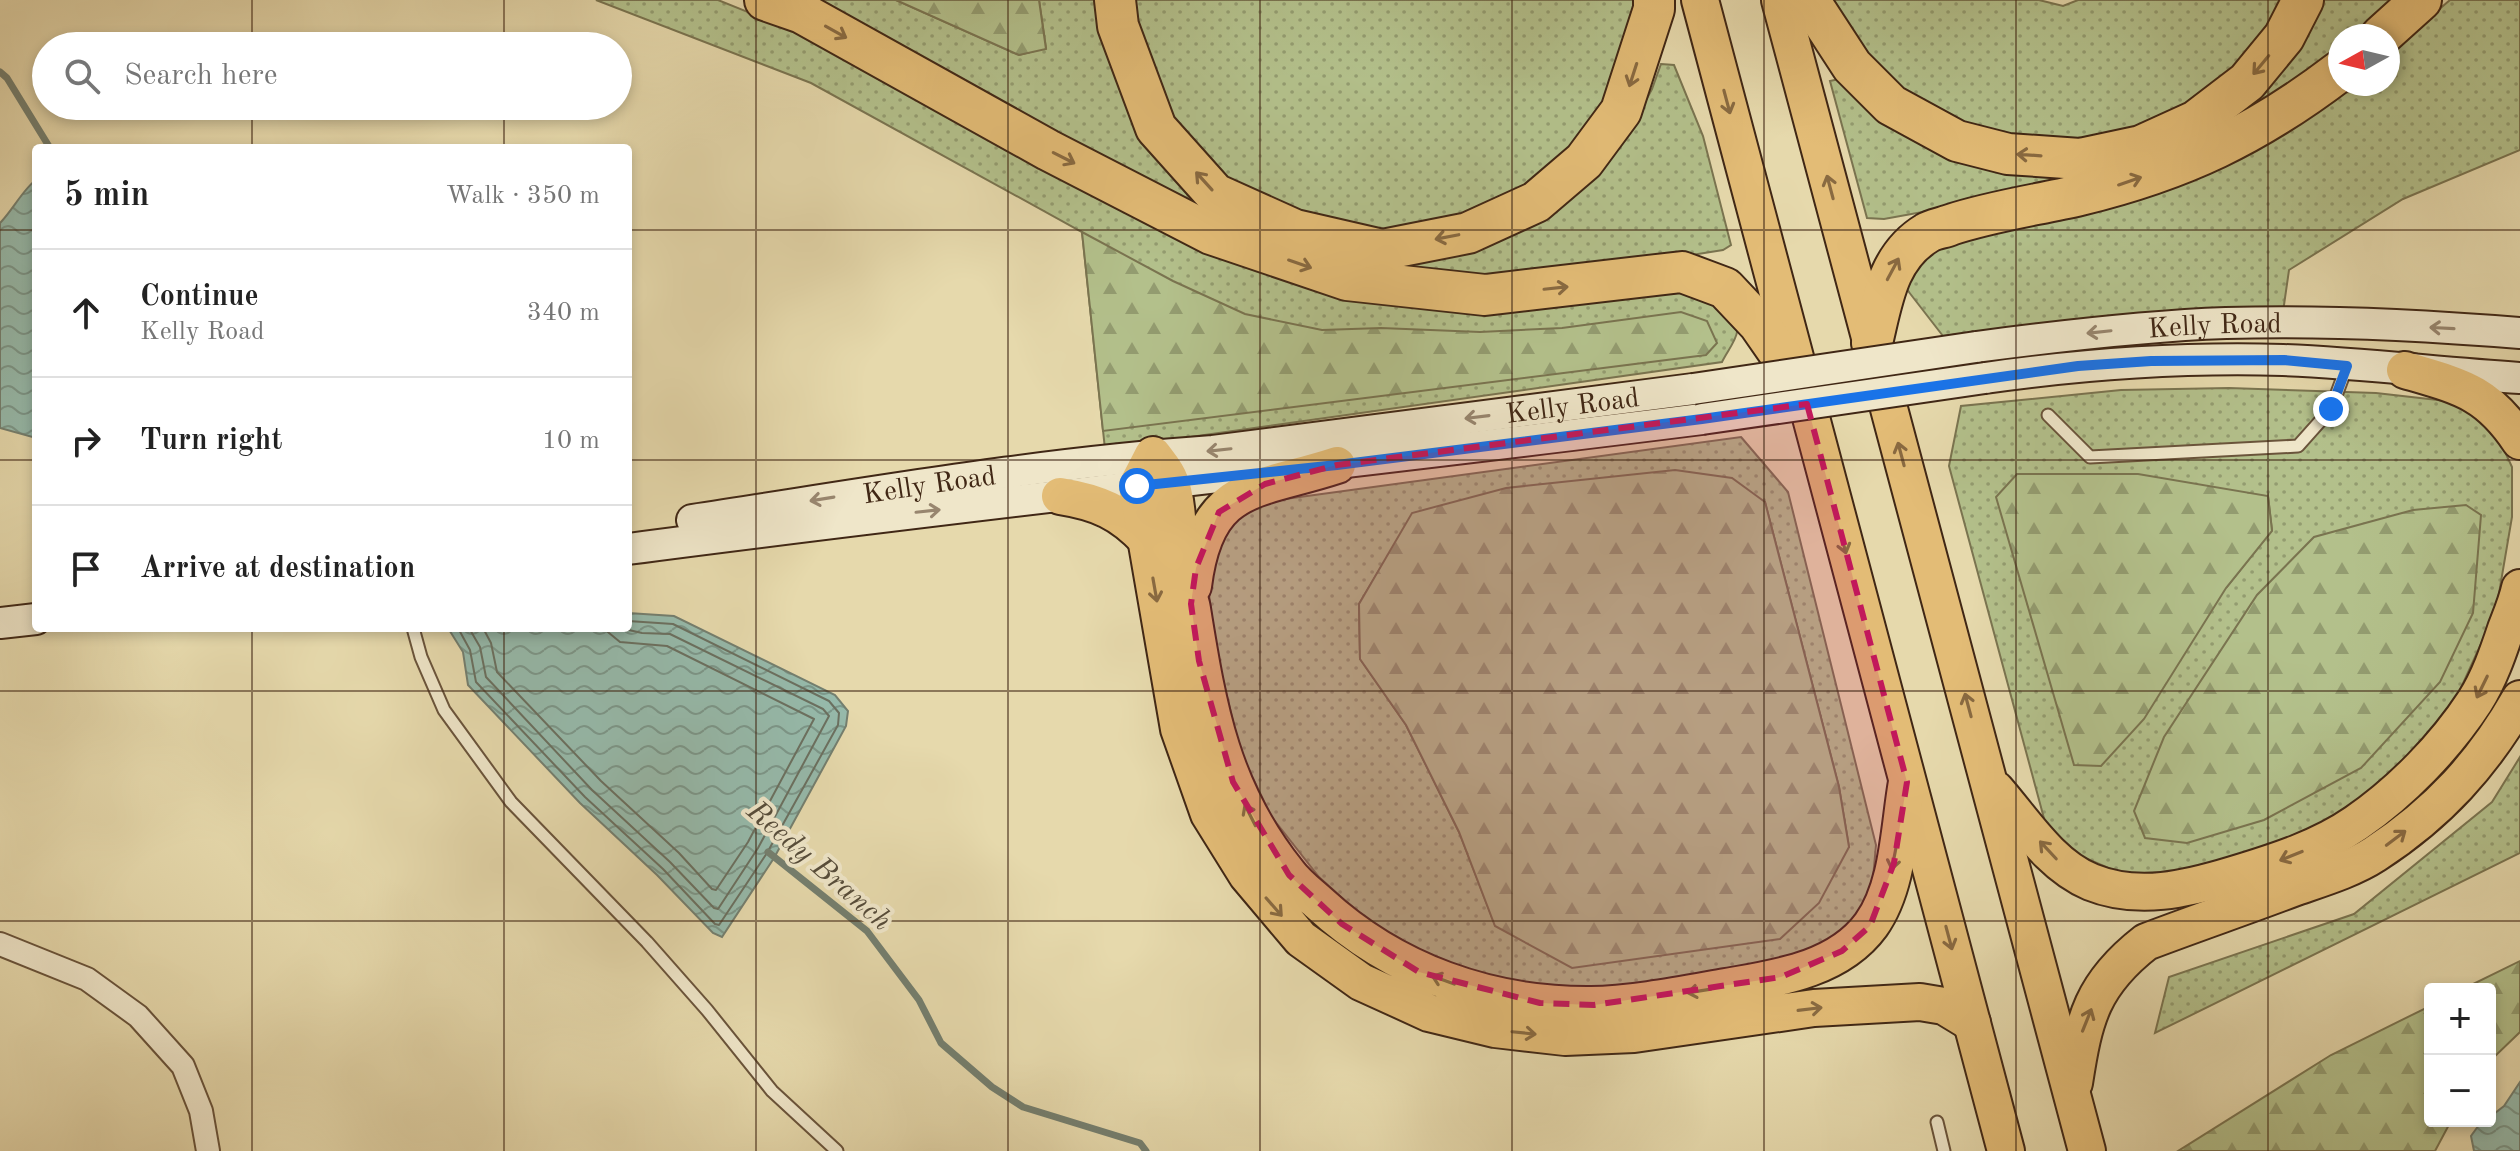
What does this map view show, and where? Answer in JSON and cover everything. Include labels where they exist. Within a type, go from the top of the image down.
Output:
[{"type":"highway","points":[[765,0],[802,13],[1048,150],[1211,234],[1347,280],[1485,295],[1682,272],[1725,288],[1759,324],[1802,386]]},
{"type":"highway","points":[[1115,0],[1118,26],[1156,128],[1215,194],[1295,230],[1382,250],[1468,233],[1536,202],[1584,161],[1621,111],[1654,9],[1654,0]]},
{"type":"highway","points":[[1700,0],[2006,1151]]},
{"type":"highway","points":[[1780,0],[2087,1151]]},
{"type":"highway","points":[[1809,0],[1852,66],[1891,105],[1957,141],[2008,154],[2080,159],[2141,146],[2196,121],[2247,82],[2284,37],[2303,0]]},
{"type":"highway","points":[[2394,24],[2421,0]]},
{"type":"highway","points":[[1872,343],[1887,281],[1898,258],[1927,233],[1969,218],[2111,187],[2206,155],[2257,128],[2328,79]]},
{"type":"highway","points":[[2405,370],[2472,391],[2490,404],[2520,441]]},
{"type":"highway","points":[[1191,604],[1203,539],[1219,512],[1255,488],[1337,465]]},
{"type":"highway","points":[[1154,474],[1191,604],[1210,717],[1233,782],[1256,828],[1289,875],[1342,924],[1419,972],[1463,988],[1540,1003],[1594,1005],[1781,977],[1813,968],[1842,951],[1870,926],[1885,898],[1907,782]]},
{"type":"highway","points":[[1154,474],[1147,540],[1179,729],[1209,814],[1247,875],[1301,939],[1361,982],[1429,1013],[1495,1029],[1565,1037],[1634,1034],[1814,1008],[1920,1002],[1944,1006],[1972,1023]]},
{"type":"highway","points":[[1060,496],[1107,508],[1130,522],[1147,540]]},
{"type":"highway","points":[[1988,781],[2065,867],[2091,882],[2123,892],[2149,893],[2203,884],[2275,862],[2313,847],[2356,823],[2402,785],[2437,750],[2475,700],[2496,656],[2520,588]]},
{"type":"highway","points":[[2072,1096],[2082,1031],[2101,987],[2122,961],[2146,942],[2324,877],[2373,855],[2418,821],[2466,778],[2497,738],[2520,699]]},
{"type":"main road","name":"Kelly Road","points":[[632,548],[1060,496],[1154,474],[1213,451],[1693,389],[2104,331],[2226,323],[2335,322],[2520,333]]},
{"type":"main road","name":"Kelly Road","points":[[632,529],[915,484],[1337,465],[1702,419],[2078,366],[2151,361],[2284,360],[2520,378]]},
{"type":"main road","points":[[0,623],[32,619]]},
{"type":"street","points":[[0,944],[87,979],[138,1016],[183,1066],[201,1111],[208,1151]]},
{"type":"lane","points":[[2048,415],[2090,457],[2298,446],[2331,409],[2347,366]]},
{"type":"lane","points":[[414,632],[421,657],[444,710],[511,802],[647,942],[772,1091],[837,1151]]},
{"type":"lane","points":[[1937,1122],[1944,1151]]},
{"type":"highlighted area","points":[[1807,404],[1907,782],[1894,863],[1870,926],[1842,951],[1781,977],[1594,1005],[1540,1003],[1419,972],[1342,924],[1289,875],[1233,782],[1199,661],[1191,604],[1196,568],[1219,512],[1265,484],[1337,465]]},
{"type":"green space","points":[[596,0],[718,0],[800,33],[1228,258],[1677,291],[1706,298],[1725,307],[1737,322],[1736,336],[1722,362],[1105,449],[1082,232],[811,83]]},
{"type":"green space","points":[[804,0],[896,0],[1019,55],[1046,48],[1039,0],[1098,0],[1118,83],[1152,144],[1214,221]]},
{"type":"green space","points":[[896,0],[1039,0],[1046,49],[1019,55]]},
{"type":"green space","points":[[1128,0],[1640,0],[1612,102],[1530,193],[1465,222],[1386,236],[1334,231],[1223,179],[1177,131]]},
{"type":"green space","points":[[1826,0],[2039,0],[2063,6],[2078,0],[2286,0],[2267,39],[2215,92],[2099,143],[1970,134],[1905,101],[1857,56]]},
{"type":"green space","points":[[2320,0],[2401,0],[2374,24],[2328,24],[2328,60],[2252,114],[2246,104]]},
{"type":"green space","points":[[2450,0],[2520,0],[2520,150],[2403,199],[2289,270],[2283,312],[2052,323],[1943,336],[1905,287],[1917,265],[1936,245],[2328,91],[2328,96],[2400,96],[2400,43]]},
{"type":"green space","points":[[1661,64],[1674,65],[1703,136],[1731,245],[1723,250],[1548,278],[1407,275],[1408,261],[1624,141],[1652,89]]},
{"type":"green space","points":[[1839,79],[2074,174],[2077,184],[1884,219],[1867,218],[1830,81]]},
{"type":"green space","points":[[1082,232],[1173,281],[1245,314],[1322,330],[1381,328],[1480,332],[1562,328],[1681,312],[1707,321],[1717,343],[1706,355],[1103,431]]},
{"type":"green space","points":[[2229,388],[2376,393],[2464,403],[2495,430],[2512,467],[2512,517],[2496,611],[2455,701],[2398,769],[2346,810],[2274,848],[2182,876],[2120,873],[2076,854],[2045,822],[1949,466],[1961,406],[2121,390]],"holes":[[[2268,496],[2272,530],[2226,588]]]},
{"type":"green space","points":[[1741,437],[1788,492],[1876,845],[1872,889],[1851,924],[1815,952],[1773,966],[1597,991],[1518,986],[1444,967],[1374,927],[1319,877],[1271,816],[1240,751],[1216,650],[1208,586],[1218,540],[1240,510],[1285,499]],"holes":[[[1765,502],[1839,787],[1849,847],[1495,925],[1459,832],[1406,725],[1360,659],[1359,604],[1384,562]]]},
{"type":"green space","points":[[1675,470],[1732,478],[1765,502],[1839,787],[1849,847],[1819,903],[1780,939],[1572,968],[1495,926],[1459,832],[1406,725],[1360,659],[1359,604],[1412,513],[1506,488]]},
{"type":"green space","points":[[2017,474],[2138,474],[2268,496],[2272,531],[2226,588],[2144,719],[2101,766],[2074,765],[1996,497]]},
{"type":"green space","points":[[2466,505],[2481,515],[2473,613],[2440,682],[2361,768],[2264,820],[2187,843],[2145,838],[2134,811],[2164,737],[2257,595],[2314,537],[2413,510]]},
{"type":"green space","points":[[2520,757],[2520,853],[2155,1033],[2169,977],[2354,914],[2492,802]]},
{"type":"green space","points":[[2520,961],[2520,1032],[2496,1055],[2496,983],[2475,983]]},
{"type":"green space","points":[[2424,1009],[2424,1127],[2448,1127],[2435,1151],[2178,1151],[2331,1055]]},
{"type":"water","points":[[32,184],[32,437],[0,428],[0,223]]},
{"type":"water","points":[[632,613],[674,616],[835,695],[848,711],[846,726],[774,858],[722,937],[713,933],[580,803],[468,685],[463,652],[450,632],[632,632]]},
{"type":"water","points":[[2520,1082],[2520,1151],[2474,1151],[2471,1136],[2478,1127],[2496,1127],[2496,1112]]},
{"type":"waterway","name":"Reedy Branch","points":[[0,72],[32,119]]},
{"type":"waterway","name":"Reedy Branch","points":[[33,120],[48,144]]},
{"type":"waterway","name":"Reedy Branch","points":[[768,852],[867,931],[919,1000],[941,1043],[992,1087],[1023,1107],[1140,1143],[1146,1151]]},
{"type":"route","points":[[1137,486],[1337,465],[1702,419],[2038,370],[2151,361],[2284,360],[2347,366],[2331,409]]}]
